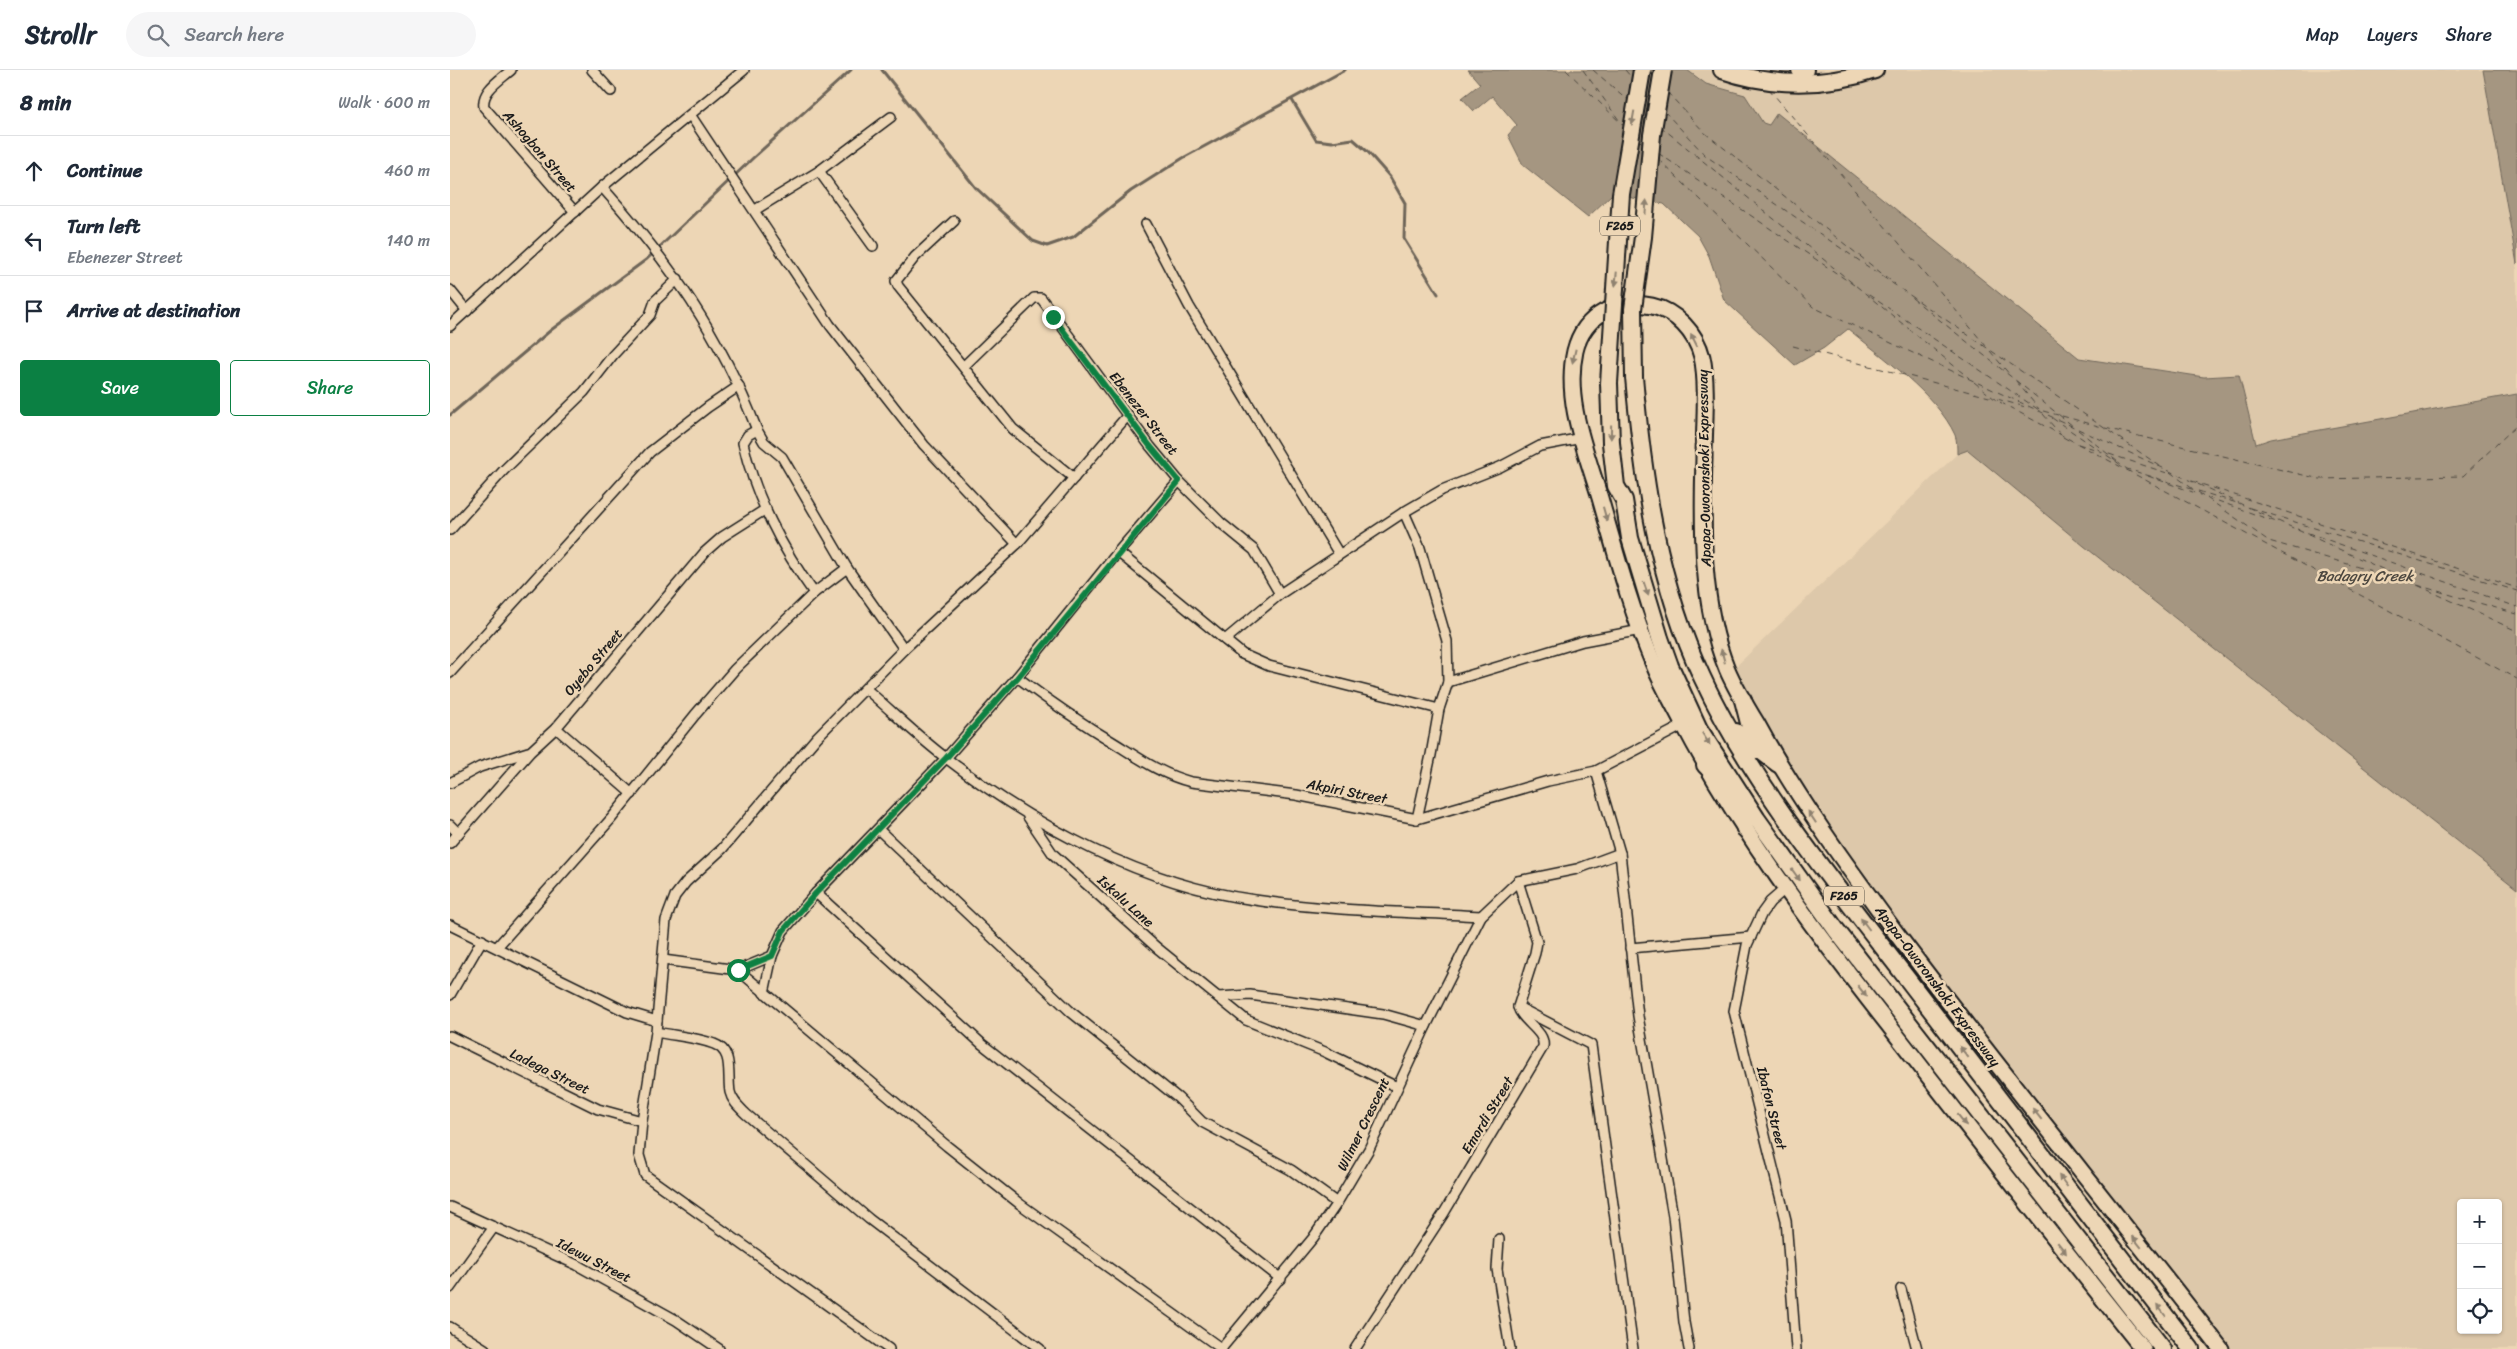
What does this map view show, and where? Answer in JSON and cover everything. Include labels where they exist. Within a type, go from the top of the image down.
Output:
[{"type":"highway","name":"Apapa-Oworonshoki Expressway","points":[[1642,70],[1621,194],[1609,383],[1611,443],[1616,486],[1624,500],[1630,538],[1670,666],[1699,729],[1712,763],[1751,824],[1837,931],[2163,1349]]},
{"type":"highway","name":"Apapa-Oworonshoki Expressway","points":[[1663,70],[1652,135],[1643,237],[1633,309],[1634,377],[1641,456],[1660,555],[1678,619],[1718,710],[1761,780],[1863,921],[2191,1349]]},
{"type":"highway","points":[[1722,70],[1772,82],[1812,83],[1854,77],[1875,70]]},
{"type":"highway","points":[[1800,70],[1805,70]]},
{"type":"highway","points":[[1744,700],[1756,747],[1761,780]]},
{"type":"highway","points":[[1718,710],[1734,731],[1778,764]]},
{"type":"highway","points":[[1712,763],[1737,796],[1751,824]]},
{"type":"main road","name":"Apapa-Oworonshoki Expressway","points":[[1712,763],[1684,725],[1655,670],[1582,438],[1572,392],[1571,370],[1578,337],[1590,322],[1620,304],[1651,306],[1666,310],[1679,318],[1693,336],[1702,358],[1705,412],[1702,499],[1704,552],[1713,619],[1725,664],[1778,764],[1815,822],[1941,993],[2221,1349]]},
{"type":"main road","name":"Apapa-Oworonshoki Expressway","points":[[1751,824],[1786,888],[1832,952],[2143,1349]]},
{"type":"street","name":"Ashogbon Street","points":[[511,70],[485,94],[483,100],[484,107],[574,212]]},
{"type":"street","points":[[592,70],[611,91]]},
{"type":"street","points":[[450,326],[602,187],[691,116],[744,70]]},
{"type":"street","points":[[691,116],[830,325],[924,445],[1018,544]]},
{"type":"street","points":[[755,210],[819,171],[891,116]]},
{"type":"street","points":[[819,171],[873,246]]},
{"type":"street","points":[[602,187],[646,237],[678,279],[722,350],[739,386],[756,430],[764,442],[782,457],[847,568],[904,648]]},
{"type":"street","points":[[954,221],[915,257],[896,281],[898,286],[1013,429],[1074,478]]},
{"type":"street","points":[[1146,224],[1189,306],[1339,554]]},
{"type":"street","points":[[450,530],[504,470],[584,392],[613,355],[650,315],[655,301],[678,279]]},
{"type":"street","points":[[450,290],[467,311]]},
{"type":"street","name":"Ebenezer Street","points":[[964,366],[1034,298],[1038,296],[1041,298],[1150,446],[1179,481],[1221,523],[1254,550],[1280,594]]},
{"type":"street","points":[[450,673],[650,452],[708,407],[739,386]]},
{"type":"street","points":[[889,1349],[645,1175],[639,1155],[642,1121],[656,1032],[666,920],[675,896],[686,882],[722,849],[817,736],[866,689],[904,648],[1018,544],[1128,415]]},
{"type":"street","points":[[756,430],[748,435],[743,443],[748,466],[766,509],[794,566],[814,593]]},
{"type":"street","points":[[1225,640],[1280,594],[1404,512],[1442,490],[1500,467],[1540,446],[1582,438]]},
{"type":"street","points":[[764,993],[772,956],[783,931],[816,893],[879,830],[946,758],[1017,678],[1118,552],[1179,481]]},
{"type":"street","name":"Oyebo Street","points":[[450,843],[530,752],[556,728],[705,552],[722,537],[766,509]]},
{"type":"street","points":[[1404,512],[1420,548],[1446,641],[1448,682],[1439,709],[1417,819]]},
{"type":"street","points":[[1118,552],[1242,654],[1269,666],[1439,709]]},
{"type":"street","points":[[497,947],[632,794],[695,715],[735,669],[814,593],[847,568]]},
{"type":"street","points":[[1448,682],[1583,642],[1641,630]]},
{"type":"street","name":"Akpiri Street","points":[[1017,678],[1065,713],[1155,769],[1175,778],[1191,782],[1296,795],[1417,819],[1548,781],[1596,771],[1684,725]]},
{"type":"street","points":[[866,689],[946,758],[1027,815],[1130,867],[1171,882],[1253,900],[1336,909],[1480,916],[1518,881],[1577,869],[1620,853]]},
{"type":"street","points":[[556,728],[632,794]]},
{"type":"street","points":[[450,784],[480,767],[530,752]]},
{"type":"street","points":[[1596,771],[1620,853],[1638,1016],[1674,1216],[1684,1322],[1689,1349]]},
{"type":"street","name":"Iskalu Lane","points":[[1027,815],[1053,854],[1156,947],[1252,1024],[1325,1052],[1397,1087]]},
{"type":"street","points":[[450,825],[458,833]]},
{"type":"street","points":[[879,830],[1072,1012],[1178,1098],[1202,1122],[1291,1170],[1337,1203]]},
{"type":"street","points":[[1518,881],[1536,942],[1535,953],[1518,1007],[1591,1045],[1633,1349]]},
{"type":"street","name":"Ibafon Street","points":[[1786,888],[1770,902],[1747,945],[1734,1011],[1786,1220],[1796,1349]]},
{"type":"street","points":[[816,893],[982,1044],[1281,1279]]},
{"type":"street","name":"Wilmer Crescent","points":[[1222,1349],[1281,1279],[1337,1203],[1369,1149],[1480,916]]},
{"type":"street","points":[[450,925],[627,1012],[657,1021]]},
{"type":"street","points":[[1630,948],[1751,937]]},
{"type":"street","points":[[450,995],[482,940]]},
{"type":"street","points":[[663,960],[738,970],[772,956]]},
{"type":"street","points":[[738,970],[947,1146],[1020,1204],[1222,1349]]},
{"type":"street","points":[[1218,997],[1250,995],[1383,1014],[1426,1026]]},
{"type":"street","name":"Emordi Street","points":[[1355,1349],[1444,1214],[1543,1047],[1542,1037],[1519,1013],[1518,1007]]},
{"type":"street","points":[[656,1032],[714,1044],[723,1049],[728,1058],[730,1093],[733,1101],[746,1114],[869,1219],[1040,1349]]},
{"type":"street","name":"Ladega Street","points":[[450,1036],[598,1109],[642,1121]]},
{"type":"street","name":"Idewu Street","points":[[450,1208],[576,1265],[630,1293],[676,1320],[719,1349]]},
{"type":"street","points":[[450,1288],[494,1227]]},
{"type":"street","points":[[1499,1239],[1497,1269],[1510,1349]]},
{"type":"street","points":[[1901,1290],[1917,1349]]},
{"type":"street","points":[[450,1327],[485,1349]]},
{"type":"shaded area","points":[[1687,70],[2483,70],[2517,264],[2517,394],[2271,439],[2256,444],[2238,375],[2204,377],[2079,358],[1777,114],[1769,126],[1763,123],[1745,95],[1706,84]]},
{"type":"shaded area","points":[[1968,450],[2084,546],[2517,889],[2517,1349],[2216,1349],[1853,877],[1731,671],[1957,454]]},
{"type":"water","name":"Badagry Creek","points":[[1468,70],[1687,70],[1706,84],[1745,95],[1763,123],[1769,125],[1777,113],[2079,358],[2204,377],[2239,375],[2256,444],[2271,439],[2517,394],[2517,889],[2084,546],[1968,450],[1957,454],[1955,435],[1947,420],[1935,405],[1907,377],[1848,329],[1824,348],[1795,365],[1724,300],[1709,256],[1698,236],[1664,204],[1612,194],[1588,217],[1523,165],[1508,135],[1517,125],[1492,96],[1474,111],[1462,98],[1480,84]]},
{"type":"water","points":[[2483,70],[2517,70],[2517,264]]},
{"type":"waterway","points":[[450,415],[551,330],[647,259],[753,158],[851,70]]},
{"type":"waterway","points":[[882,70],[976,188],[1033,241],[1047,246],[1073,237],[1131,191],[1183,158],[1345,70]]},
{"type":"waterway","points":[[1292,100],[1316,140],[1332,142],[1353,139],[1368,152],[1390,177],[1405,203],[1404,239],[1438,294]]},
{"type":"ferry route","points":[[1566,70],[1625,127]]},
{"type":"ferry route","points":[[1583,70],[1619,120]]},
{"type":"ferry route","points":[[1593,70],[1628,100]]},
{"type":"ferry route","points":[[1625,70],[1632,78]]},
{"type":"ferry route","points":[[1769,89],[1986,346]]},
{"type":"ferry route","points":[[1667,92],[1705,133],[1895,284]]},
{"type":"ferry route","points":[[1664,111],[1706,156],[2160,466]]},
{"type":"ferry route","points":[[1660,126],[1969,378]]},
{"type":"ferry route","points":[[1637,139],[1644,144]]},
{"type":"ferry route","points":[[1658,153],[1854,285]]},
{"type":"ferry route","points":[[1658,159],[1813,307],[2517,631]]},
{"type":"ferry route","points":[[1869,295],[2042,412]]},
{"type":"ferry route","points":[[1912,298],[2073,426]]},
{"type":"ferry route","points":[[1793,346],[1993,398]]},
{"type":"ferry route","points":[[1990,351],[2010,375]]},
{"type":"ferry route","points":[[2016,381],[2039,409]]},
{"type":"ferry route","points":[[1974,382],[1996,400],[2517,679]]},
{"type":"ferry route","points":[[1997,399],[2029,408]]},
{"type":"ferry route","points":[[2043,411],[2058,415]]},
{"type":"ferry route","points":[[2043,414],[2060,434]]},
{"type":"ferry route","points":[[2062,416],[2102,427]]},
{"type":"ferry route","points":[[2052,418],[2127,469],[2237,503]]},
{"type":"ferry route","points":[[2105,428],[2320,479],[2463,476],[2517,425]]},
{"type":"ferry route","points":[[2078,430],[2118,462]]},
{"type":"ferry route","points":[[2063,437],[2070,441]]},
{"type":"ferry route","points":[[2078,444],[2098,450]]},
{"type":"ferry route","points":[[2109,454],[2170,474]]},
{"type":"ferry route","points":[[2170,472],[2193,489]]},
{"type":"ferry route","points":[[2148,476],[2201,495]]},
{"type":"ferry route","points":[[2192,481],[2517,588]]},
{"type":"ferry route","points":[[2198,492],[2269,541],[2406,581]]},
{"type":"ferry route","points":[[2207,497],[2279,523]]},
{"type":"ferry route","points":[[2250,508],[2517,591]]},
{"type":"ferry route","points":[[2297,529],[2517,607]]},
{"type":"ferry route","points":[[2417,585],[2517,614]]},
{"type":"route","points":[[738,970],[772,956],[783,931],[816,893],[879,830],[946,758],[1017,678],[1118,552],[1179,481],[1174,472],[1150,446],[1053,317]]}]
